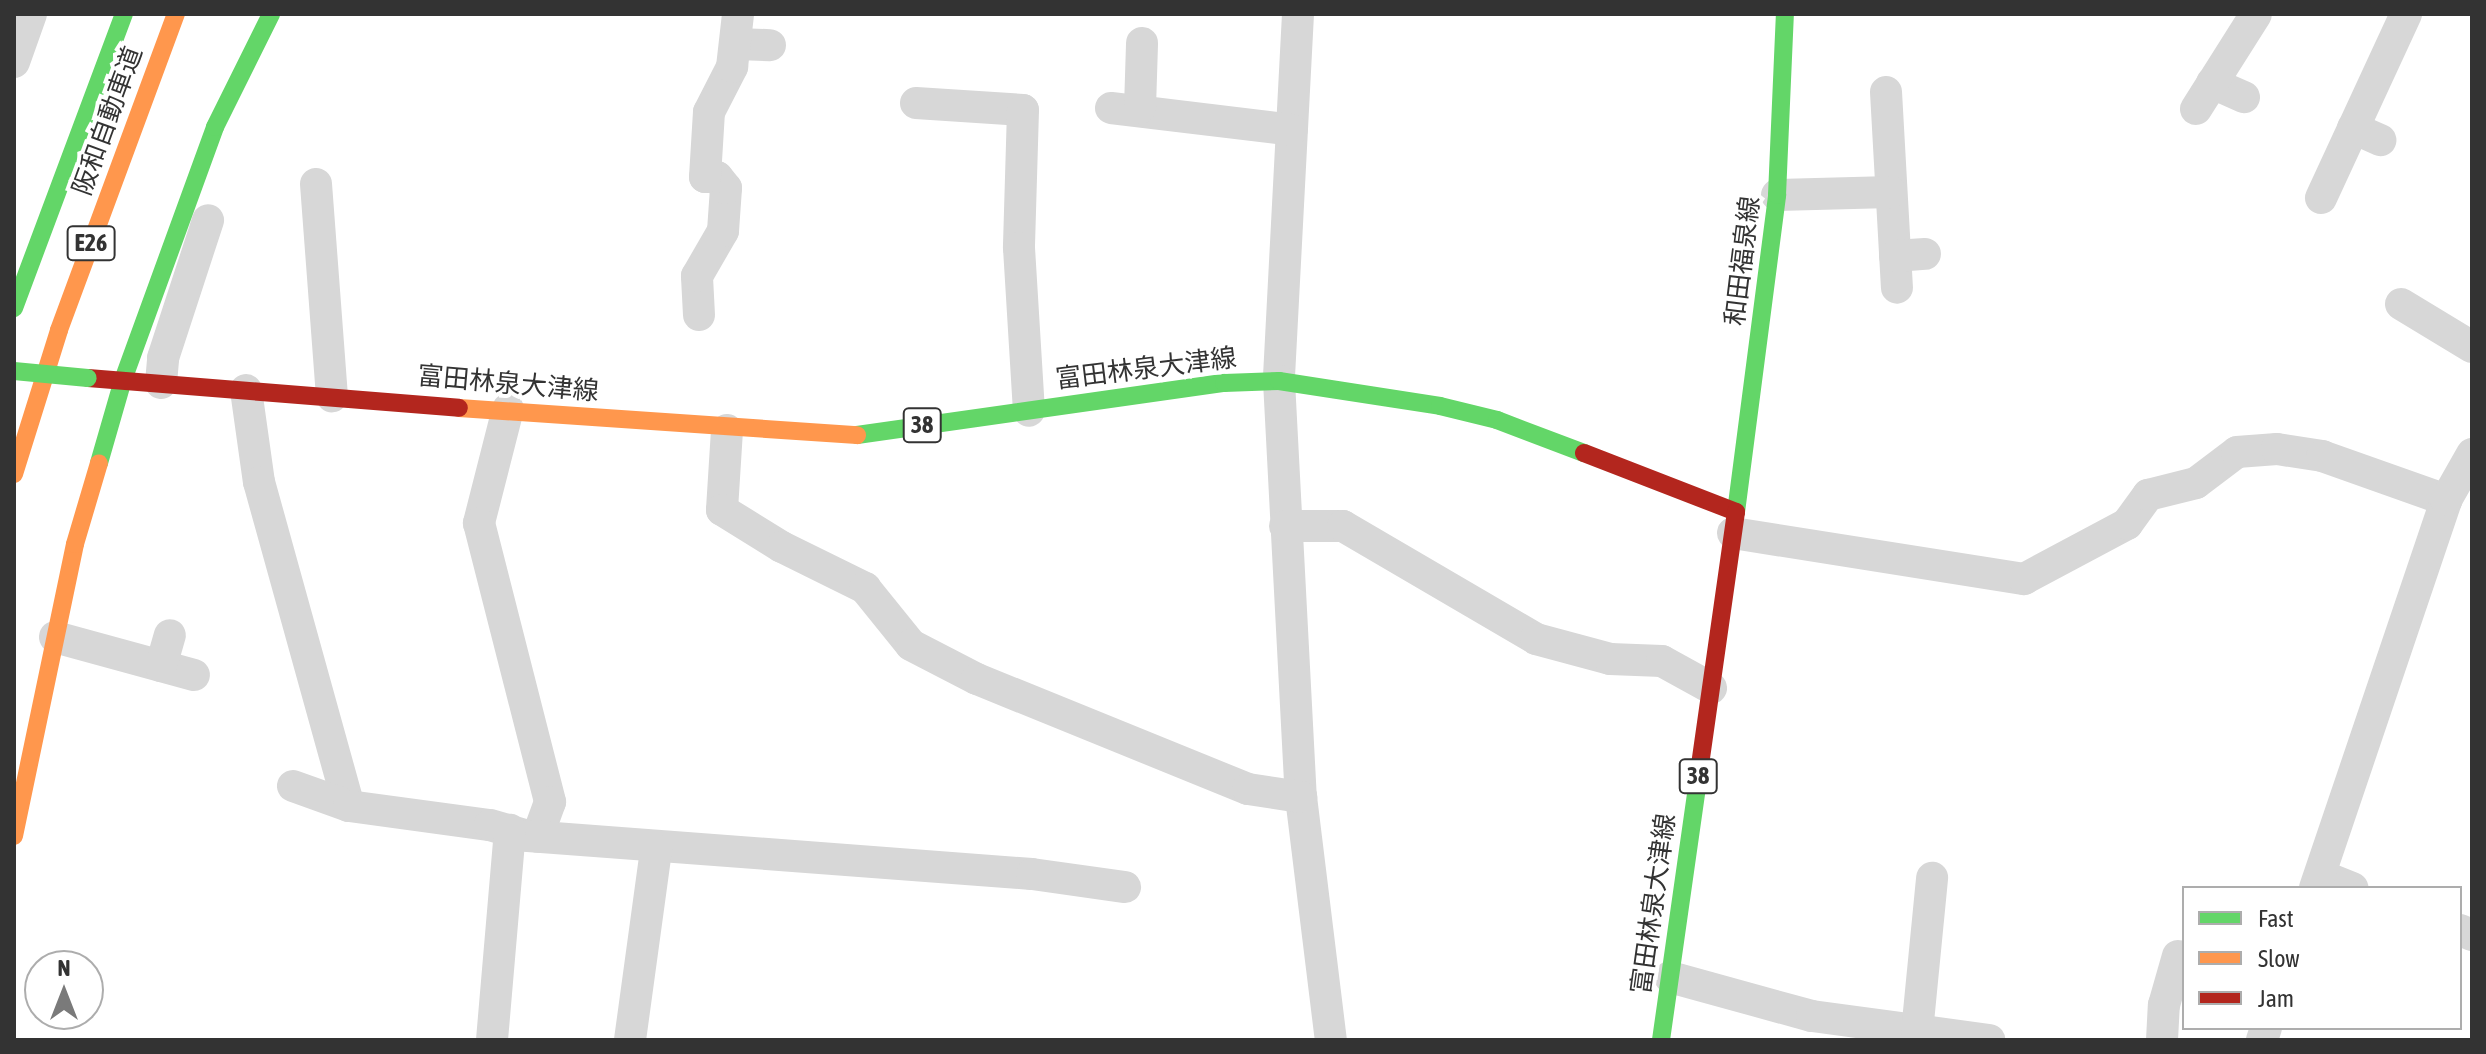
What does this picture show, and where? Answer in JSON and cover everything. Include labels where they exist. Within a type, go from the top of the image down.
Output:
[{"type":"main road","name":"阪和自動車道","points":[[14,308],[124,14]]},
{"type":"main road","name":"阪和自動車道","points":[[14,474],[59,330],[176,14]]},
{"type":"main road","points":[[14,836],[55,637],[123,380],[215,127],[271,14]]},
{"type":"main road","name":"和田福泉線","points":[[1734,522],[1777,195],[1791,16]]},
{"type":"main road","name":"富田林泉大津線","points":[[14,371],[508,409],[727,430],[848,436],[1224,383],[1279,381],[1440,406],[1497,420],[1734,522],[1661,1040]]},
{"type":"street","points":[[14,62],[31,14]]},
{"type":"street","points":[[1298,14],[1279,381],[1301,797],[1331,1040]]},
{"type":"street","points":[[2244,97],[2204,96],[2256,14]]},
{"type":"street","points":[[2321,198],[2366,134],[2406,14]]},
{"type":"street","points":[[699,315],[697,276],[723,231],[726,188],[717,177],[705,177],[709,112],[738,29],[770,45]]},
{"type":"street","points":[[1142,43],[1126,108],[1292,130]]},
{"type":"street","points":[[1886,92],[1891,192],[1910,255],[1897,288]]},
{"type":"street","points":[[916,103],[1023,110],[1019,248],[1029,411]]},
{"type":"street","points":[[316,184],[332,396]]},
{"type":"street","points":[[1777,195],[1891,192]]},
{"type":"street","points":[[161,383],[163,358],[208,220]]},
{"type":"street","points":[[2401,304],[2472,347]]},
{"type":"street","points":[[246,390],[259,482],[349,806]]},
{"type":"street","points":[[492,1040],[524,834],[550,802],[479,523],[508,409]]},
{"type":"street","points":[[727,430],[722,510],[782,547],[865,588],[911,645],[977,679],[1248,789],[1301,797]]},
{"type":"street","points":[[1734,522],[2024,579],[2127,524],[2148,495],[2196,483],[2237,452],[2277,449],[2463,478],[2317,881],[2343,886]]},
{"type":"street","points":[[1285,526],[1343,526],[1536,639],[1610,659],[1662,661],[1711,688]]},
{"type":"street","points":[[161,666],[170,635]]},
{"type":"street","points":[[55,637],[194,675]]},
{"type":"street","points":[[293,786],[349,806],[524,834],[656,850],[1032,874],[1125,887]]},
{"type":"street","points":[[630,1040],[656,850]]},
{"type":"street","points":[[1917,1032],[1932,878]]},
{"type":"street","points":[[2162,1040],[2164,1005],[2178,956]]},
{"type":"street","points":[[1670,977],[1812,1016],[1989,1040]]},
{"type":"traffic: fast","points":[[14,308],[124,14]]},
{"type":"traffic: fast","points":[[99,463],[123,380],[215,127],[271,14]]},
{"type":"traffic: fast","points":[[1736,512],[1777,195],[1785,14]]},
{"type":"traffic: fast","points":[[14,371],[88,378]]},
{"type":"traffic: fast","points":[[857,435],[1224,383],[1279,381],[1440,406],[1497,420],[1584,453]]},
{"type":"traffic: fast","points":[[1661,1040],[1700,766]]},
{"type":"traffic: slow","points":[[14,474],[59,330],[176,14]]},
{"type":"traffic: slow","points":[[459,408],[857,435]]},
{"type":"traffic: slow","points":[[14,836],[75,544],[99,463]]},
{"type":"traffic: jam","points":[[88,378],[459,408]]},
{"type":"traffic: jam","points":[[1584,453],[1736,512],[1700,766]]}]
